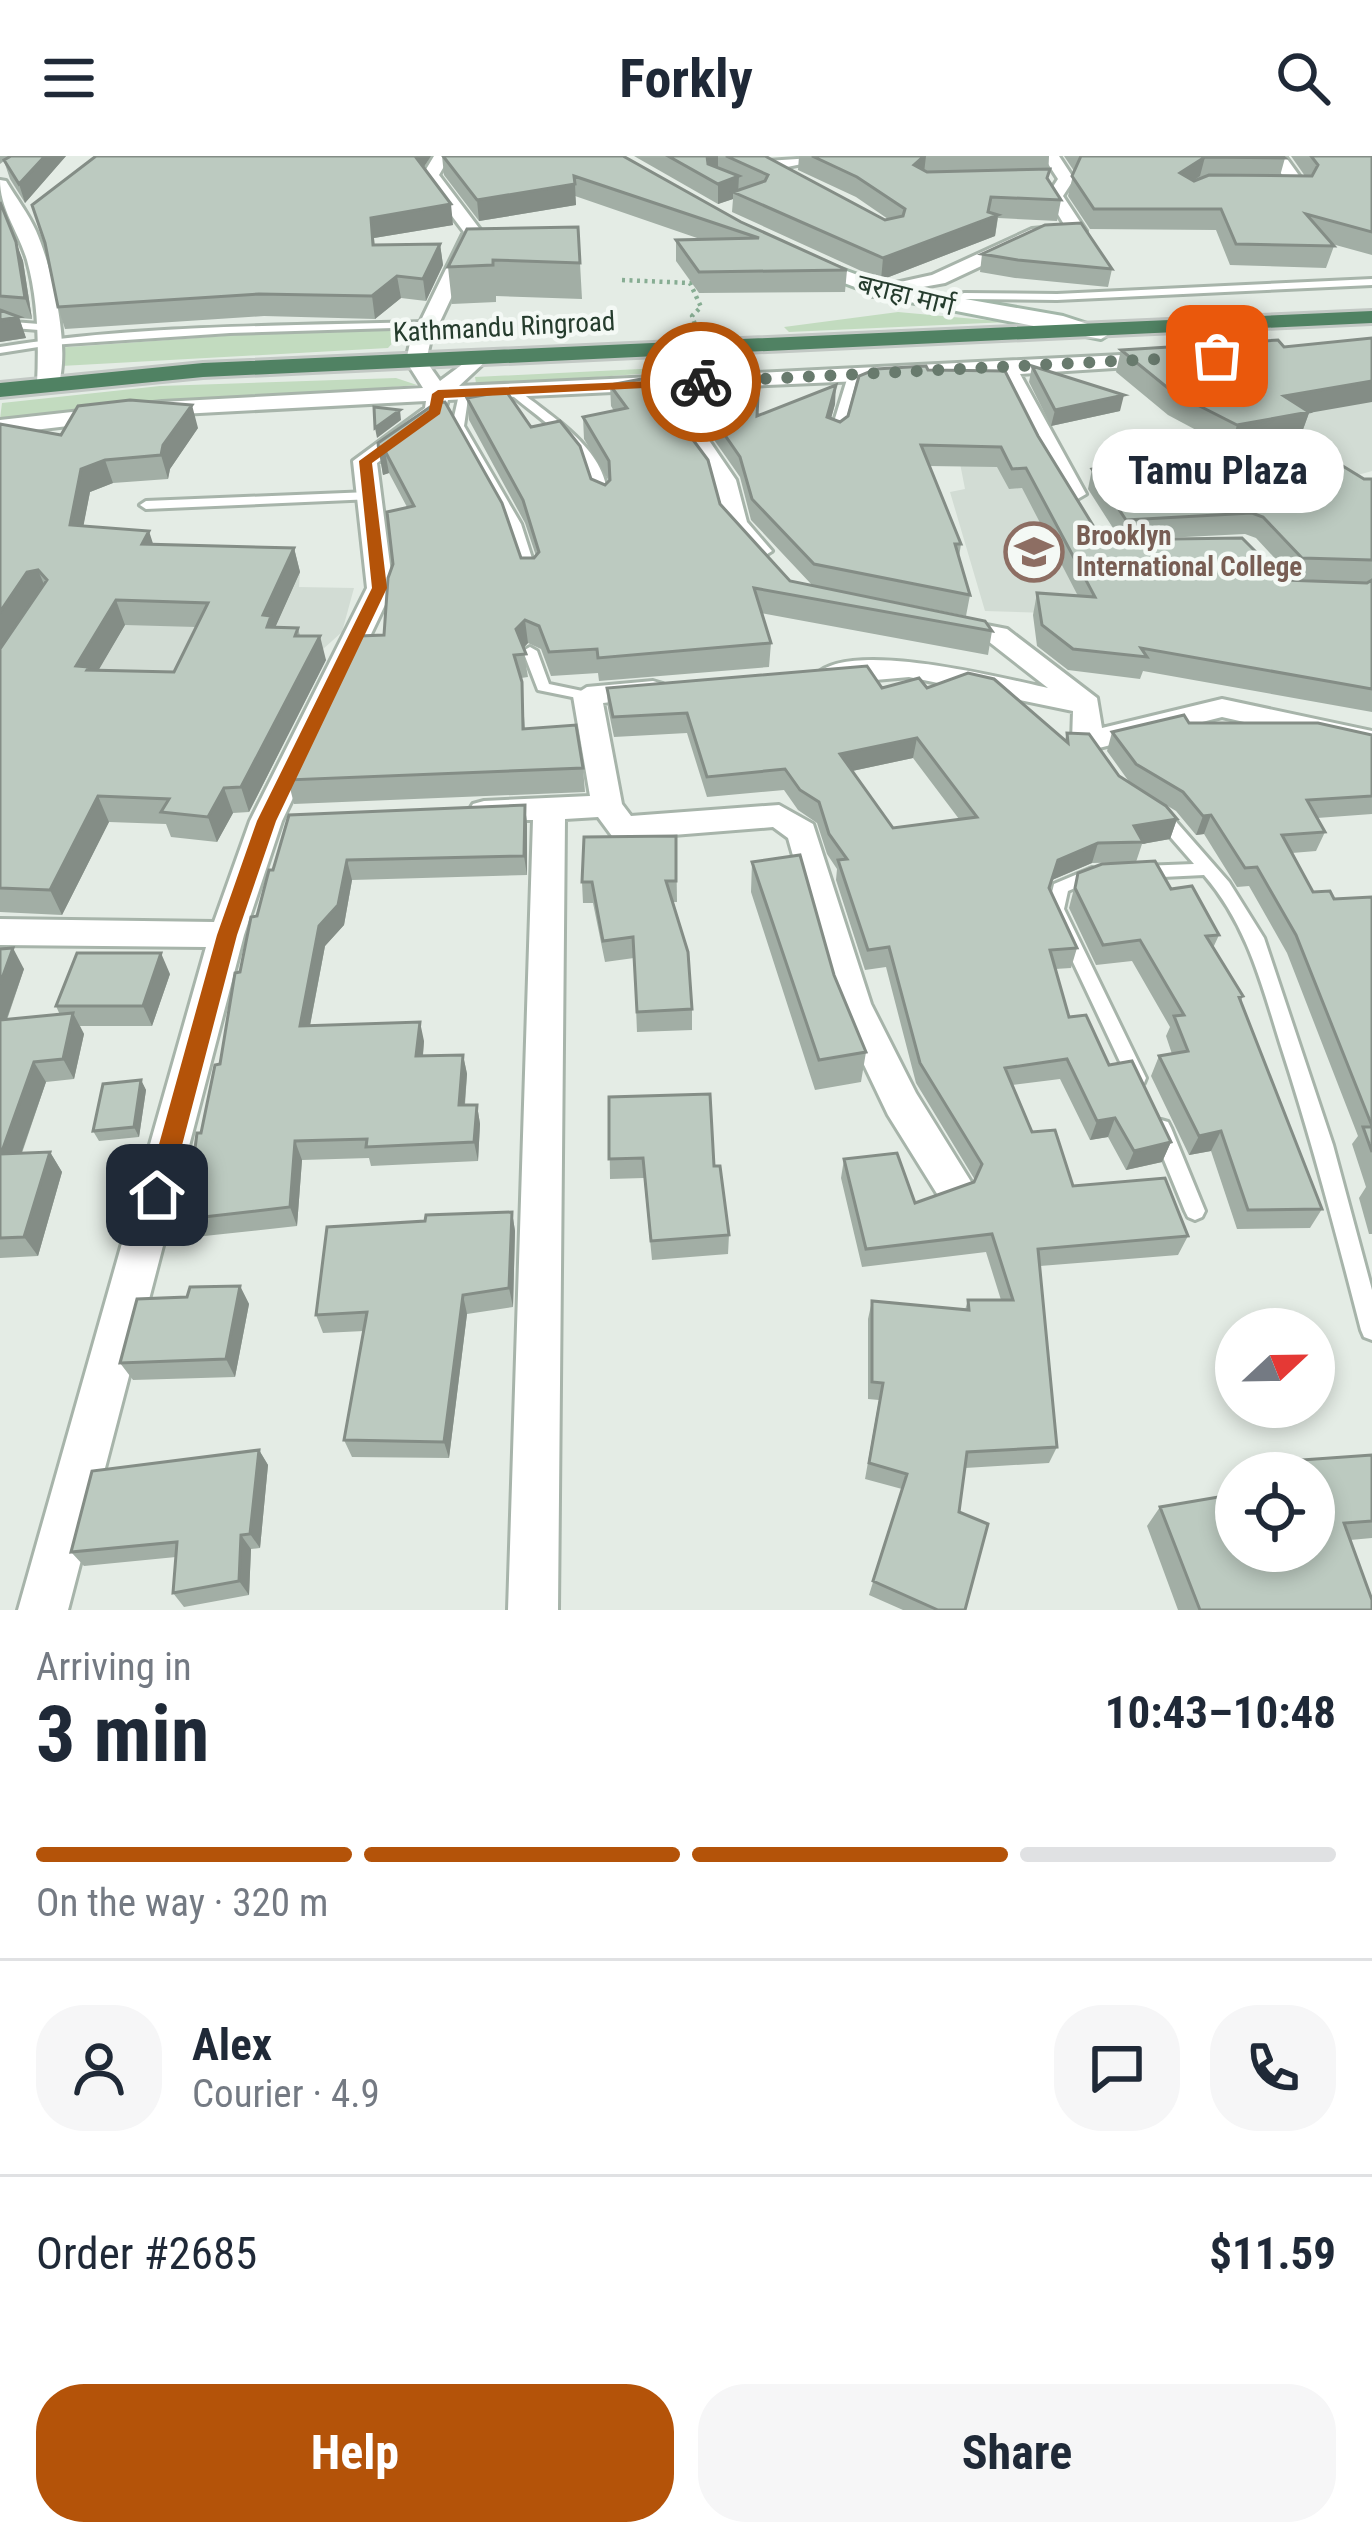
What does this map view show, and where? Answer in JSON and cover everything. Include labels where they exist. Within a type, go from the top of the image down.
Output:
[{"type":"highway","name":"Kathmandu Ringroad","points":[[0,390],[203,370],[1372,316]]},
{"type":"street","points":[[442,156],[430,176],[442,184],[473,232],[452,279],[422,325],[416,361],[451,393]]},
{"type":"street","points":[[704,156],[767,166],[834,156]]},
{"type":"street","points":[[1051,156],[1066,179]]},
{"type":"street","points":[[1277,156],[1300,188],[1280,188]]},
{"type":"street","points":[[767,166],[801,183]]},
{"type":"street","points":[[1042,180],[1066,179]]},
{"type":"street","points":[[1002,227],[1037,233],[1077,231],[1055,196],[1066,179]]},
{"type":"street","points":[[2,196],[24,226],[51,335],[49,384]]},
{"type":"street","points":[[880,292],[938,279],[1037,233]]},
{"type":"street","name":"बराहा मार्ग","points":[[790,254],[880,292],[1101,332]]},
{"type":"street","points":[[680,348],[695,436],[724,480],[734,524],[775,567]]},
{"type":"street","points":[[44,1610],[227,935],[266,821],[380,588],[365,461],[436,411],[479,358]]},
{"type":"street","points":[[0,427],[142,410],[1184,358]]},
{"type":"street","points":[[1007,369],[1049,454],[1086,514]]},
{"type":"street","points":[[932,622],[997,635],[1088,704],[1093,749],[1222,709],[1372,741]]},
{"type":"street","points":[[794,678],[909,668],[1088,704]]},
{"type":"street","points":[[679,688],[587,696],[607,806],[623,828],[778,816],[802,832],[853,1004],[902,1104],[952,1185]]},
{"type":"street","points":[[455,814],[607,806]]},
{"type":"street","points":[[533,1610],[549,810]]},
{"type":"street","points":[[266,821],[314,820]]},
{"type":"street","points":[[0,932],[227,935]]},
{"type":"lane","points":[[940,305],[964,296],[1057,297],[1372,282]]},
{"type":"lane","points":[[0,324],[51,335],[422,325]]},
{"type":"lane","points":[[0,350],[51,335]]},
{"type":"lane","points":[[836,435],[851,378]]},
{"type":"lane","points":[[513,391],[587,456],[604,493],[602,500]]},
{"type":"lane","points":[[451,393],[458,426],[515,524],[531,574]]},
{"type":"lane","points":[[146,506],[370,496]]},
{"type":"lane","points":[[530,651],[543,686],[587,696]]},
{"type":"lane","points":[[1137,799],[1168,819],[1255,938],[1323,1145],[1372,1330]]},
{"type":"lane","points":[[1147,1098],[1056,909],[1060,888],[1092,874],[1207,869]]},
{"type":"lane","points":[[1157,1119],[1195,1211]]},
{"type":"shaded area","points":[[1372,364],[1372,471],[1326,484],[1277,442],[1318,399]]},
{"type":"shaded area","name":"Brooklyn International College","points":[[945,386],[1049,460],[1113,615],[985,611],[950,492],[965,489]]},
{"type":"shaded area","points":[[86,549],[300,572],[299,587],[354,588],[342,632],[312,659],[297,698],[0,682]]},
{"type":"green space","points":[[898,312],[1008,322],[789,332],[784,327]]},
{"type":"green space","points":[[380,325],[406,328],[388,348],[61,366],[55,348]]},
{"type":"green space","points":[[661,368],[666,372],[486,385],[476,383],[475,377]]},
{"type":"green space","points":[[396,378],[417,385],[0,419],[2,403],[160,386]]},
{"type":"building","points":[[45,156],[19,184],[4,160]]},
{"type":"building","points":[[96,156],[415,156],[451,204],[371,218],[373,245],[440,244],[423,279],[397,276],[372,296],[259,294],[58,307],[32,205]]},
{"type":"building","points":[[443,156],[623,156],[741,222],[847,270],[699,272],[676,240],[759,238],[574,176],[575,184],[477,200]]},
{"type":"building","points":[[668,156],[707,156],[708,164],[739,176],[718,184]]},
{"type":"building","points":[[726,156],[765,156],[885,220],[903,216],[905,209],[857,177],[812,156],[924,156],[914,165],[927,172],[1050,169],[1047,178],[1061,200],[991,197],[988,212],[998,215],[883,258],[733,192],[765,181],[768,175]]},
{"type":"building","points":[[1081,156],[1283,156],[1285,158],[1205,157],[1180,173],[1194,181],[1209,175],[1312,176],[1318,165],[1311,156],[1372,156],[1372,232],[1306,214],[1334,246],[1236,244],[1221,209],[1094,209],[1072,176]]},
{"type":"building","points":[[0,202],[16,242],[25,298],[0,296]]},
{"type":"building","points":[[1081,223],[1112,269],[982,254],[1045,225]]},
{"type":"building","points":[[578,227],[580,263],[493,260],[493,265],[448,267],[467,229]]},
{"type":"building","points":[[0,310],[19,317],[0,320]]},
{"type":"building","points":[[1372,338],[1372,381],[1284,396],[1309,412],[1237,425],[1174,393],[1121,350],[1278,340],[1284,347]]},
{"type":"building","points":[[926,366],[928,370],[1005,371],[1038,436],[1102,540],[1242,538],[1284,580],[1372,580],[1372,689],[1141,648],[1147,657],[1073,649],[1042,625],[1037,593],[1095,597],[1026,468],[1012,469],[1001,447],[921,445],[961,544],[955,544],[970,595],[814,564],[752,499],[740,457],[711,415],[712,375],[759,376],[757,416],[836,385],[827,417],[840,422],[848,416],[859,376],[876,369]]},
{"type":"building","points":[[1032,366],[1124,395],[1055,410]]},
{"type":"building","points":[[647,378],[708,460],[720,504],[790,581],[985,621],[992,631],[754,588],[771,643],[598,658],[597,649],[549,652],[539,626],[525,620],[516,629],[526,654],[514,655],[522,682],[523,729],[576,725],[583,768],[288,780],[359,636],[384,635],[393,564],[387,512],[414,506],[378,443],[436,403],[445,402],[502,503],[521,558],[534,558],[539,552],[523,500],[467,398],[506,391],[531,427],[560,421],[580,446],[591,479],[605,485],[610,480],[609,461],[583,417],[627,408],[610,385]]},
{"type":"building","points":[[130,400],[192,405],[161,455],[105,460],[81,469],[70,525],[149,531],[142,544],[294,548],[263,615],[271,616],[267,627],[298,628],[295,636],[320,636],[241,787],[224,788],[208,817],[161,812],[169,799],[98,796],[50,890],[0,888],[0,649],[47,580],[38,570],[27,572],[0,612],[0,424],[61,435],[78,406]],"holes":[[[116,600],[208,603],[174,672],[76,666]]]},
{"type":"building","points":[[374,407],[400,410],[375,428]]},
{"type":"building","points":[[1292,435],[1364,479],[1372,479],[1372,560],[1302,558],[1263,517],[1252,513],[1126,520],[1092,469]]},
{"type":"building","points":[[867,666],[882,688],[919,678],[927,688],[968,673],[994,679],[1068,743],[1067,733],[1089,734],[1119,776],[1166,806],[1177,819],[1134,826],[1143,842],[1098,843],[1058,860],[1049,888],[1077,948],[1050,950],[1069,1017],[1086,1015],[1109,1065],[1132,1061],[1171,1142],[1134,1151],[1115,1118],[1097,1121],[1067,1059],[1005,1068],[1032,1132],[1055,1130],[1073,1186],[1165,1178],[1188,1236],[1038,1249],[1057,1447],[967,1452],[959,1512],[988,1524],[965,1610],[938,1610],[873,1581],[907,1474],[869,1463],[883,1383],[872,1382],[872,1301],[969,1310],[968,1300],[1013,1300],[992,1234],[866,1249],[844,1159],[897,1153],[915,1203],[974,1182],[982,1164],[920,1063],[889,947],[868,950],[838,860],[847,859],[829,834],[819,802],[800,790],[785,769],[707,777],[687,713],[613,717],[607,688]],"holes":[[[917,738],[977,817],[893,828],[840,754]]]},
{"type":"building","points":[[1184,715],[1189,723],[1318,723],[1372,735],[1372,796],[1307,800],[1325,832],[1282,835],[1313,892],[1330,891],[1334,899],[1372,897],[1372,1126],[1296,935],[1257,867],[1245,868],[1211,815],[1203,816],[1183,792],[1136,764],[1112,732]]},
{"type":"building","points":[[525,805],[524,856],[347,860],[338,905],[319,926],[300,1026],[420,1022],[416,1056],[463,1055],[459,1105],[477,1105],[474,1142],[366,1147],[367,1139],[295,1141],[290,1207],[186,1219],[197,1133],[201,1133],[215,1065],[220,1064],[235,973],[240,972],[251,917],[257,916],[289,815]]},
{"type":"building","points":[[676,836],[676,881],[666,881],[688,952],[692,1009],[637,1012],[633,937],[603,941],[592,882],[582,882],[584,837]]},
{"type":"building","points":[[800,855],[834,975],[866,1052],[819,1060],[752,862]]},
{"type":"building","points":[[1155,861],[1171,889],[1192,886],[1219,935],[1206,936],[1243,996],[1239,997],[1322,1209],[1248,1210],[1221,1131],[1199,1136],[1159,1056],[1188,1051],[1174,1016],[1184,1015],[1140,940],[1103,945],[1075,888],[1078,873],[1102,864]]},
{"type":"building","points":[[13,948],[0,984],[0,949]]},
{"type":"building","points":[[77,953],[161,953],[143,1006],[56,1006]]},
{"type":"building","points":[[73,1013],[63,1059],[34,1062],[1,1154],[50,1152],[24,1237],[0,1238],[0,1020]]},
{"type":"building","points":[[141,1080],[134,1127],[93,1131],[103,1084]]},
{"type":"building","points":[[710,1094],[714,1166],[720,1166],[729,1235],[651,1241],[643,1158],[609,1159],[609,1097]]},
{"type":"building","points":[[1363,1127],[1372,1127],[1372,1152]]},
{"type":"building","points":[[512,1212],[509,1288],[463,1295],[444,1442],[344,1440],[367,1312],[316,1315],[327,1227],[425,1221],[426,1215]]},
{"type":"building","points":[[240,1286],[226,1359],[120,1363],[137,1299],[187,1297],[190,1287]]},
{"type":"building","points":[[259,1450],[250,1534],[241,1535],[239,1581],[173,1593],[177,1542],[71,1552],[92,1471]]},
{"type":"building","points":[[1372,1455],[1372,1521],[1344,1523],[1372,1610],[1200,1610],[1160,1507],[1215,1498],[1215,1572],[1335,1572],[1335,1458]]},
{"type":"way so far","points":[[701,382],[1217,356]]},
{"type":"place","name":"Tamu Plaza","points":[[1217,356]]},
{"type":"place","name":"Brooklyn International College","points":[[1034,552]]},
{"type":"route","points":[[157,1195],[227,935],[266,821],[380,588],[365,461],[436,411],[438,394],[701,382]]}]
